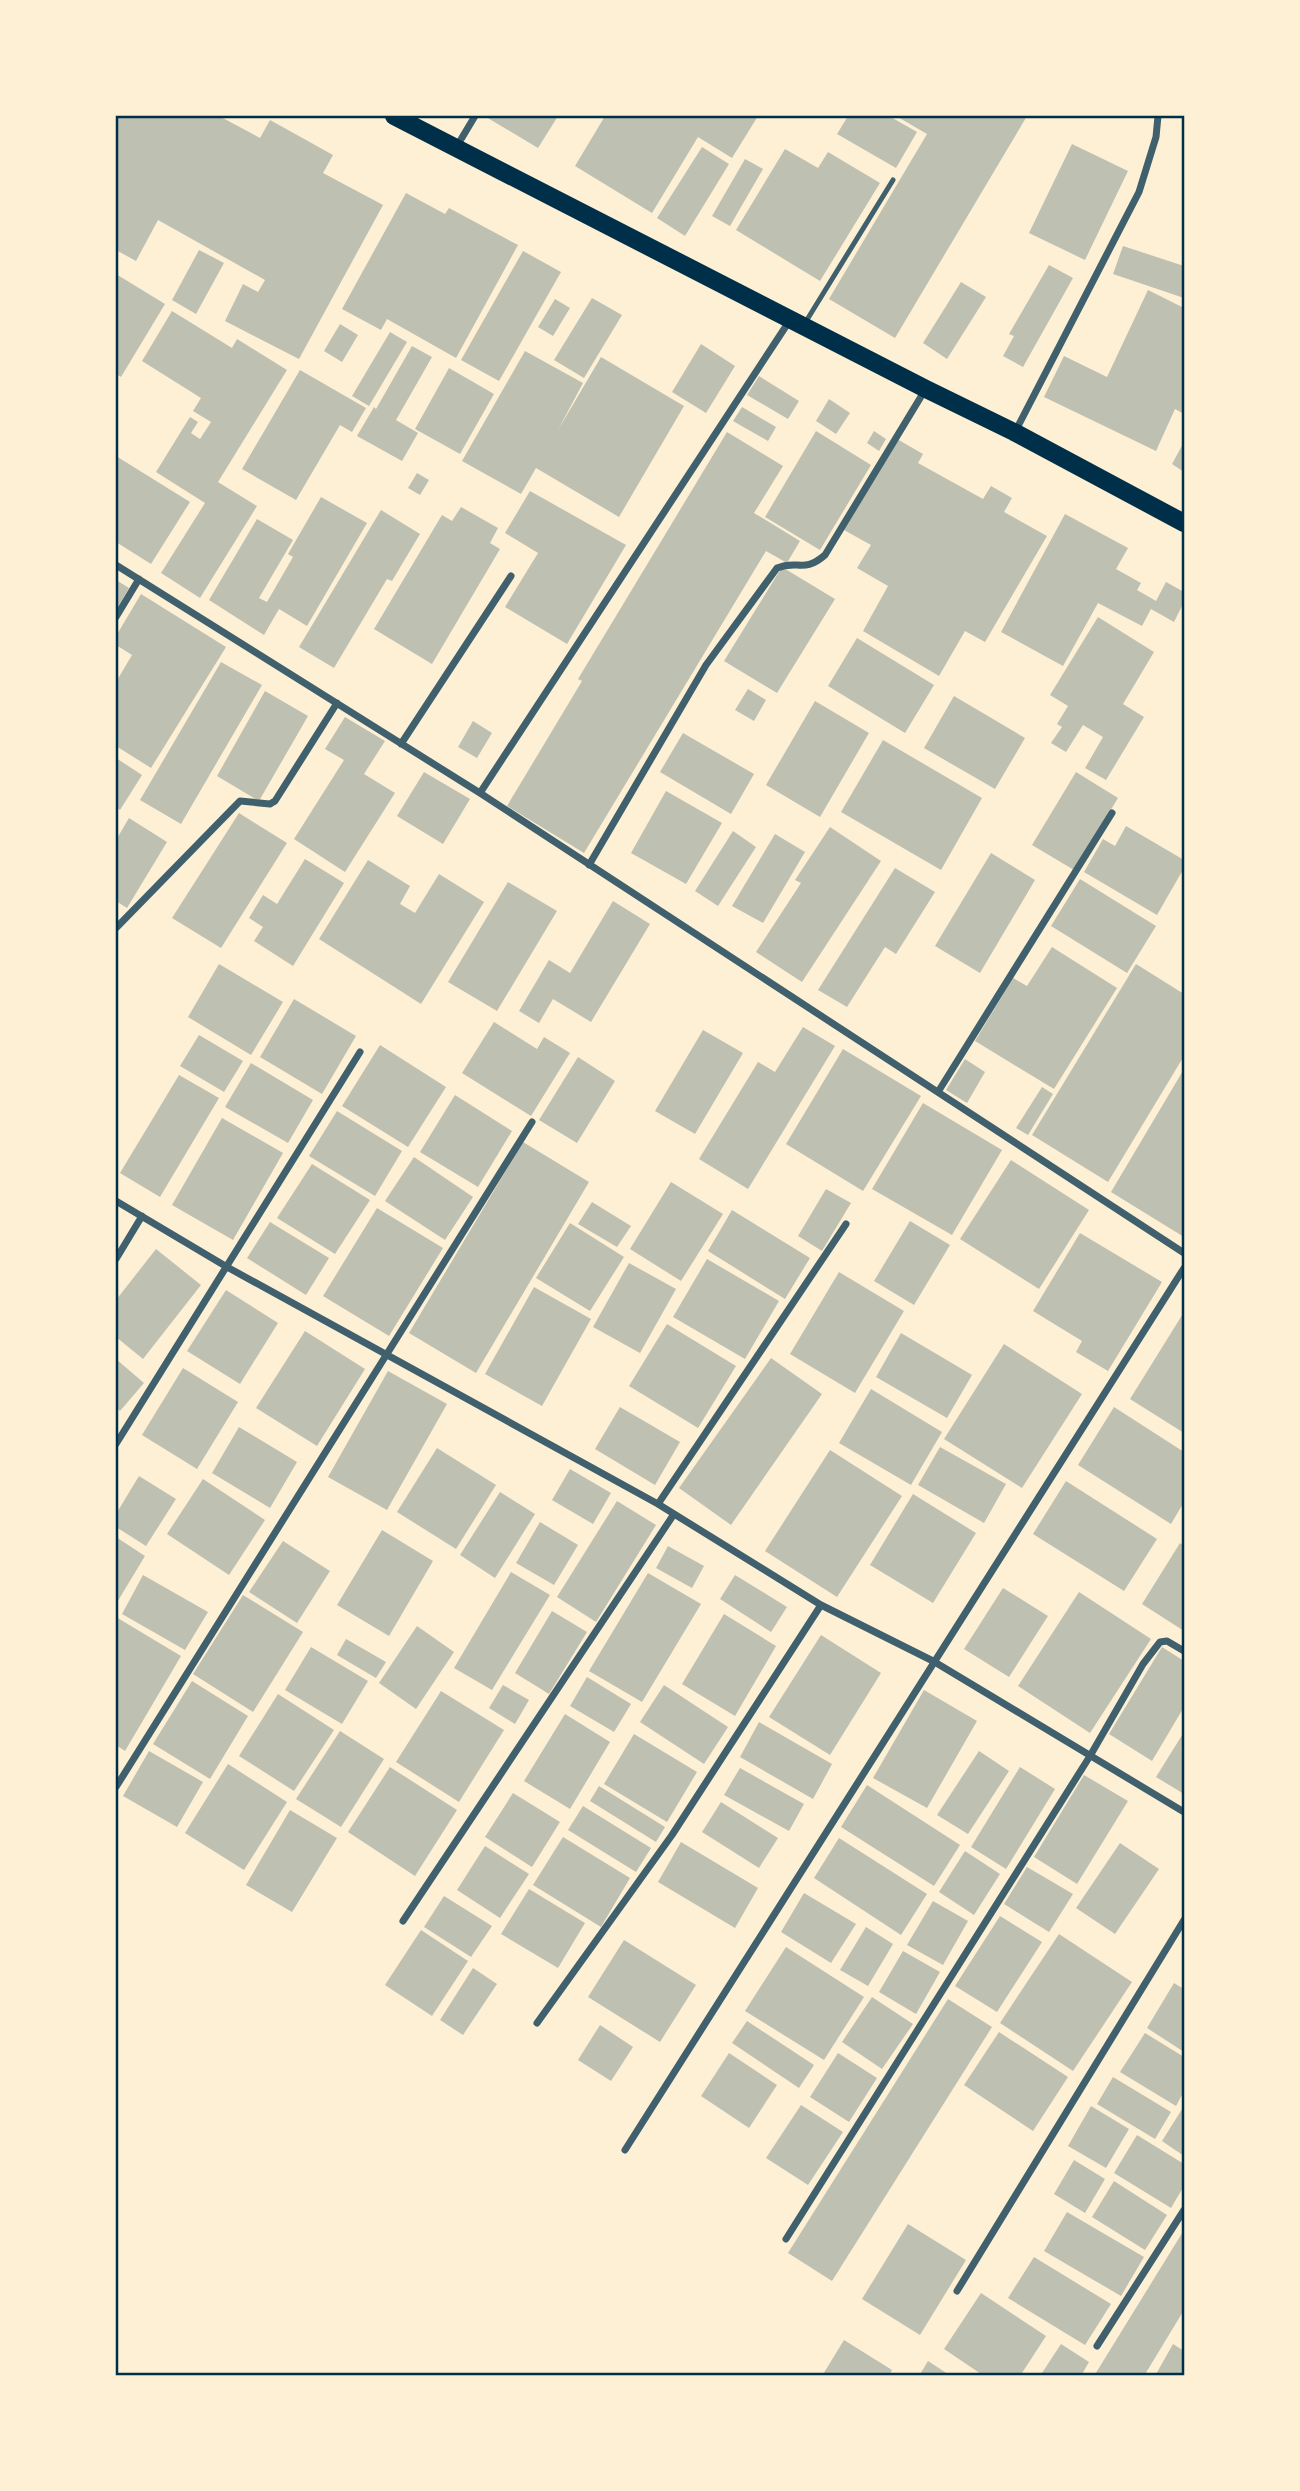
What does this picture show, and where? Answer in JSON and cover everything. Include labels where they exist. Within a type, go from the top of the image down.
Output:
[{"type":"main road","points":[[394,116],[1014,432],[1185,523]]},
{"type":"street","points":[[457,146],[475,116]]},
{"type":"street","points":[[1014,432],[1139,192],[1156,137],[1158,116]]},
{"type":"street","points":[[480,793],[797,322]]},
{"type":"street","points":[[589,865],[706,665],[777,568],[784,565],[808,566],[825,555],[926,389]]},
{"type":"street","points":[[116,565],[480,793],[1185,1253]]},
{"type":"street","points":[[401,744],[511,576]]},
{"type":"street","points":[[116,617],[139,579]]},
{"type":"street","points":[[116,928],[240,801],[270,804],[275,801],[337,703]]},
{"type":"street","points":[[938,1091],[1112,813]]},
{"type":"street","points":[[116,1444],[360,1052]]},
{"type":"street","points":[[116,1787],[532,1122]]},
{"type":"street","points":[[116,1201],[227,1267],[658,1504],[821,1605],[933,1661],[1185,1812]]},
{"type":"street","points":[[116,1259],[142,1216]]},
{"type":"street","points":[[658,1504],[846,1224]]},
{"type":"street","points":[[625,2150],[1185,1268]]},
{"type":"street","points":[[403,1921],[674,1514]]},
{"type":"street","points":[[537,2023],[672,1835],[821,1605]]},
{"type":"street","points":[[786,2239],[1090,1756],[1143,1664],[1160,1642],[1167,1641],[1185,1651]]},
{"type":"street","points":[[957,2291],[1185,1920]]},
{"type":"street","points":[[1097,2346],[1185,2210]]},
{"type":"lane","points":[[797,322],[893,180]]},
{"type":"building","points":[[116,116],[219,116],[260,138],[270,120],[333,155],[323,173],[383,205],[299,359],[225,321],[243,284],[258,292],[265,280],[158,220],[136,261],[116,250]]},
{"type":"building","points":[[558,116],[538,148],[486,117]]},
{"type":"building","points":[[605,116],[758,116],[732,158],[698,137],[652,213],[575,166]]},
{"type":"building","points":[[848,116],[889,116],[917,132],[896,168],[837,134]]},
{"type":"building","points":[[896,116],[1027,116],[895,338],[829,299],[927,134]]},
{"type":"building","points":[[1072,144],[1128,171],[1085,260],[1029,233]]},
{"type":"building","points":[[702,147],[729,164],[685,236],[657,218]]},
{"type":"building","points":[[785,149],[818,168],[828,152],[880,183],[820,281],[736,230]]},
{"type":"building","points":[[745,159],[763,169],[730,226],[712,216]]},
{"type":"building","points":[[406,193],[445,214],[449,208],[518,245],[456,358],[387,319],[381,330],[342,309]]},
{"type":"building","points":[[1123,246],[1184,266],[1184,298],[1113,274]]},
{"type":"building","points":[[199,250],[224,263],[196,314],[172,300]]},
{"type":"building","points":[[523,251],[561,272],[499,381],[461,360]]},
{"type":"building","points":[[1049,265],[1073,278],[1023,367],[1003,356],[1014,336],[1009,334]]},
{"type":"building","points":[[116,274],[165,304],[121,377],[116,374]]},
{"type":"building","points":[[961,282],[986,297],[947,359],[923,343]]},
{"type":"building","points":[[1148,290],[1184,308],[1184,414],[1175,409],[1156,451],[1044,397],[1064,356],[1107,377]]},
{"type":"building","points":[[592,298],[622,315],[584,378],[554,360]]},
{"type":"building","points":[[555,299],[570,308],[553,336],[538,327]]},
{"type":"building","points":[[172,311],[232,348],[237,339],[287,370],[218,482],[257,506],[200,598],[161,573],[205,503],[156,472],[190,417],[198,422],[191,433],[200,439],[211,422],[193,411],[201,398],[142,361]]},
{"type":"building","points":[[340,324],[358,335],[342,362],[324,351]]},
{"type":"building","points":[[390,332],[407,342],[369,406],[352,396]]},
{"type":"building","points":[[701,344],[735,366],[706,413],[672,392]]},
{"type":"building","points":[[412,346],[432,357],[396,420],[418,433],[402,461],[357,436],[374,407],[376,409]]},
{"type":"building","points":[[525,351],[583,383],[558,430],[601,357],[684,406],[619,517],[536,468],[521,494],[462,461]]},
{"type":"building","points":[[449,368],[494,394],[460,454],[415,429]]},
{"type":"building","points":[[300,370],[366,408],[352,432],[340,425],[296,500],[242,469]]},
{"type":"building","points":[[759,376],[799,401],[788,419],[747,395]]},
{"type":"building","points":[[829,399],[850,413],[836,434],[816,421]]},
{"type":"building","points":[[742,407],[776,427],[768,441],[733,421]]},
{"type":"building","points":[[816,431],[871,465],[820,550],[765,517]]},
{"type":"building","points":[[874,431],[886,439],[879,451],[867,443]]},
{"type":"building","points":[[727,432],[783,466],[754,513],[800,541],[787,563],[766,551],[584,853],[507,806],[582,681],[578,679]]},
{"type":"building","points":[[897,439],[923,454],[918,463],[983,499],[991,486],[1012,498],[1004,512],[1047,536],[985,642],[965,631],[939,676],[863,631],[888,586],[857,568],[871,545],[844,530]]},
{"type":"building","points":[[1184,442],[1184,472],[1172,464]]},
{"type":"building","points":[[116,456],[190,502],[151,564],[116,542]]},
{"type":"building","points":[[417,473],[429,480],[420,495],[408,488]]},
{"type":"building","points":[[530,491],[626,545],[567,644],[505,607],[538,553],[505,533]]},
{"type":"building","points":[[321,497],[367,523],[307,626],[279,609],[264,635],[209,600],[257,519],[293,540],[259,598],[267,602],[293,557],[288,554]]},
{"type":"building","points":[[461,507],[498,528],[490,543],[500,549],[432,664],[374,629],[442,515],[452,521]]},
{"type":"building","points":[[381,510],[420,534],[392,581],[387,579],[334,668],[299,647]]},
{"type":"building","points":[[1065,514],[1128,548],[1116,569],[1141,583],[1137,590],[1156,601],[1166,582],[1184,592],[1184,602],[1174,622],[1151,609],[1142,626],[1098,603],[1063,666],[1001,632]]},
{"type":"building","points":[[782,567],[835,599],[777,693],[724,661]]},
{"type":"building","points":[[116,580],[129,588],[116,610]]},
{"type":"building","points":[[141,594],[226,647],[151,768],[116,746],[116,682],[132,655],[116,645],[116,636]]},
{"type":"building","points":[[1098,617],[1154,652],[1123,704],[1144,717],[1106,780],[1085,768],[1103,737],[1083,725],[1066,752],[1051,743],[1062,727],[1057,724],[1068,706],[1050,695]]},
{"type":"building","points":[[857,638],[934,685],[905,733],[828,686]]},
{"type":"building","points":[[221,662],[262,685],[181,824],[140,800]]},
{"type":"building","points":[[748,689],[766,700],[754,721],[735,710]]},
{"type":"building","points":[[265,691],[308,716],[259,801],[217,776]]},
{"type":"building","points":[[954,696],[1025,738],[995,789],[924,748]]},
{"type":"building","points":[[815,701],[869,733],[820,817],[766,785]]},
{"type":"building","points":[[345,717],[385,741],[364,774],[395,793],[345,872],[294,839],[344,760],[325,749]]},
{"type":"building","points":[[473,721],[492,733],[477,758],[458,747]]},
{"type":"building","points":[[683,733],[754,774],[731,814],[660,772]]},
{"type":"building","points":[[883,740],[982,798],[941,870],[841,812]]},
{"type":"building","points":[[116,758],[142,775],[120,810],[116,807]]},
{"type":"building","points":[[424,772],[470,799],[443,844],[397,816]]},
{"type":"building","points":[[1076,772],[1118,798],[1074,870],[1032,845]]},
{"type":"building","points":[[666,791],[722,823],[686,884],[631,853]]},
{"type":"building","points":[[239,813],[287,843],[221,948],[172,918]]},
{"type":"building","points":[[129,818],[167,842],[127,908],[116,901],[116,840]]},
{"type":"building","points":[[1126,826],[1184,860],[1184,868],[1157,915],[1084,872],[1103,839],[1115,846]]},
{"type":"building","points":[[830,827],[881,861],[802,982],[756,952],[801,883],[795,880]]},
{"type":"building","points":[[733,831],[756,847],[718,906],[695,891]]},
{"type":"building","points":[[775,834],[805,852],[763,923],[732,906]]},
{"type":"building","points":[[991,853],[1035,880],[980,973],[935,946]]},
{"type":"building","points":[[305,859],[344,883],[293,966],[254,941],[263,927],[249,918],[263,895],[277,904]]},
{"type":"building","points":[[368,860],[410,886],[400,904],[415,913],[439,874],[484,902],[421,1004],[319,939]]},
{"type":"building","points":[[895,868],[935,892],[896,954],[885,947],[847,1007],[818,990]]},
{"type":"building","points":[[1080,879],[1156,926],[1127,973],[1051,926]]},
{"type":"building","points":[[508,882],[557,911],[497,1011],[448,982]]},
{"type":"building","points":[[613,901],[650,924],[591,1022],[553,999],[539,1023],[519,1011],[549,960],[570,973]]},
{"type":"building","points":[[1052,947],[1117,988],[1054,1089],[975,1041],[1013,978],[1027,986]]},
{"type":"building","points":[[219,964],[283,1002],[251,1055],[188,1017]]},
{"type":"building","points":[[1136,964],[1184,994],[1184,1056],[1108,1182],[1032,1135]]},
{"type":"building","points":[[294,999],[356,1036],[322,1094],[260,1057]]},
{"type":"building","points":[[494,1022],[537,1049],[544,1037],[570,1053],[531,1116],[462,1073]]},
{"type":"building","points":[[803,1027],[835,1046],[748,1189],[699,1159],[758,1062],[775,1072]]},
{"type":"building","points":[[703,1030],[743,1053],[695,1134],[655,1111]]},
{"type":"building","points":[[199,1035],[243,1061],[224,1092],[180,1066]]},
{"type":"building","points":[[380,1045],[446,1087],[408,1147],[342,1106]]},
{"type":"building","points":[[843,1049],[921,1096],[863,1191],[786,1144]]},
{"type":"building","points":[[578,1057],[615,1081],[577,1143],[539,1120]]},
{"type":"building","points":[[965,1059],[985,1072],[967,1103],[946,1090]]},
{"type":"building","points":[[251,1063],[313,1100],[288,1143],[225,1107]]},
{"type":"building","points":[[1184,1069],[1184,1237],[1111,1192]]},
{"type":"building","points":[[179,1075],[219,1098],[160,1197],[120,1173]]},
{"type":"building","points":[[1042,1087],[1053,1094],[1028,1135],[1016,1128]]},
{"type":"building","points":[[455,1095],[512,1131],[478,1187],[420,1152]]},
{"type":"building","points":[[923,1103],[1002,1150],[952,1235],[872,1189]]},
{"type":"building","points":[[337,1111],[402,1151],[375,1196],[309,1156]]},
{"type":"building","points":[[222,1118],[283,1153],[233,1240],[172,1205]]},
{"type":"building","points":[[523,1142],[589,1182],[476,1373],[409,1333]]},
{"type":"building","points":[[414,1157],[473,1197],[445,1240],[385,1201]]},
{"type":"building","points":[[1011,1160],[1089,1210],[1039,1289],[960,1239]]},
{"type":"building","points":[[312,1164],[370,1200],[335,1254],[277,1218]]},
{"type":"building","points":[[671,1182],[723,1214],[681,1281],[630,1249]]},
{"type":"building","points":[[826,1189],[851,1203],[822,1251],[798,1236]]},
{"type":"building","points":[[592,1202],[631,1226],[617,1247],[578,1224]]},
{"type":"building","points":[[377,1208],[443,1248],[389,1336],[323,1296]]},
{"type":"building","points":[[732,1210],[810,1258],[785,1299],[708,1251]]},
{"type":"building","points":[[910,1221],[950,1245],[914,1305],[874,1281]]},
{"type":"building","points":[[270,1222],[329,1258],[306,1295],[247,1258]]},
{"type":"building","points":[[570,1223],[624,1257],[590,1311],[536,1278]]},
{"type":"building","points":[[1080,1233],[1162,1282],[1108,1371],[1076,1352],[1082,1341],[1033,1311]]},
{"type":"building","points":[[156,1249],[201,1285],[143,1359],[116,1337],[116,1300]]},
{"type":"building","points":[[707,1259],[779,1301],[745,1359],[673,1317]]},
{"type":"building","points":[[629,1263],[676,1289],[640,1353],[593,1327]]},
{"type":"building","points":[[839,1272],[904,1311],[855,1393],[790,1354]]},
{"type":"building","points":[[534,1287],[591,1319],[542,1406],[485,1374]]},
{"type":"building","points":[[226,1290],[278,1323],[240,1384],[187,1351]]},
{"type":"building","points":[[1184,1312],[1184,1433],[1130,1399]]},
{"type":"building","points":[[667,1324],[736,1366],[698,1428],[629,1386]]},
{"type":"building","points":[[305,1331],[365,1369],[317,1446],[256,1408]]},
{"type":"building","points":[[901,1333],[972,1375],[947,1418],[876,1377]]},
{"type":"building","points":[[1004,1344],[1082,1394],[1022,1488],[944,1439]]},
{"type":"building","points":[[771,1358],[822,1394],[731,1525],[679,1488]]},
{"type":"building","points":[[116,1359],[144,1383],[120,1411],[116,1407]]},
{"type":"building","points":[[183,1368],[238,1402],[197,1469],[142,1435]]},
{"type":"building","points":[[388,1371],[447,1404],[387,1510],[328,1477]]},
{"type":"building","points":[[871,1389],[942,1432],[911,1485],[839,1443]]},
{"type":"building","points":[[620,1407],[680,1442],[655,1485],[595,1449]]},
{"type":"building","points":[[1114,1407],[1184,1452],[1184,1502],[1171,1524],[1078,1465]]},
{"type":"building","points":[[239,1427],[297,1462],[270,1508],[212,1473]]},
{"type":"building","points":[[940,1447],[1006,1484],[984,1523],[918,1485]]},
{"type":"building","points":[[437,1448],[496,1485],[456,1549],[397,1512]]},
{"type":"building","points":[[830,1450],[902,1496],[837,1597],[765,1551]]},
{"type":"building","points":[[570,1469],[611,1493],[593,1524],[552,1500]]},
{"type":"building","points":[[139,1476],[176,1499],[146,1546],[116,1527],[116,1514]]},
{"type":"building","points":[[203,1479],[265,1520],[229,1575],[167,1534]]},
{"type":"building","points":[[1066,1481],[1157,1539],[1124,1591],[1033,1534]]},
{"type":"building","points":[[500,1492],[535,1514],[495,1578],[460,1555]]},
{"type":"building","points":[[913,1494],[976,1533],[933,1603],[870,1565]]},
{"type":"building","points":[[617,1501],[656,1525],[596,1622],[557,1597]]},
{"type":"building","points":[[540,1522],[578,1545],[554,1585],[516,1563]]},
{"type":"building","points":[[382,1530],[433,1561],[389,1636],[337,1605]]},
{"type":"building","points":[[116,1537],[145,1556],[116,1604]]},
{"type":"building","points":[[283,1541],[330,1571],[297,1623],[249,1592]]},
{"type":"building","points":[[1180,1543],[1184,1546],[1184,1631],[1142,1604]]},
{"type":"building","points":[[668,1546],[704,1566],[692,1588],[656,1568]]},
{"type":"building","points":[[511,1572],[550,1595],[492,1690],[454,1668]]},
{"type":"building","points":[[648,1573],[701,1604],[642,1702],[589,1671]]},
{"type":"building","points":[[143,1575],[208,1612],[185,1650],[122,1614]]},
{"type":"building","points":[[735,1575],[787,1607],[771,1632],[720,1599]]},
{"type":"building","points":[[1003,1588],[1048,1616],[1009,1677],[964,1649]]},
{"type":"building","points":[[1079,1592],[1151,1639],[1090,1733],[1018,1686]]},
{"type":"building","points":[[243,1595],[303,1632],[253,1712],[193,1674]]},
{"type":"building","points":[[552,1611],[587,1632],[549,1694],[515,1673]]},
{"type":"building","points":[[724,1614],[776,1646],[735,1716],[682,1684]]},
{"type":"building","points":[[116,1617],[181,1656],[125,1751],[116,1745]]},
{"type":"building","points":[[417,1626],[454,1652],[416,1709],[379,1683]]},
{"type":"building","points":[[821,1635],[881,1673],[830,1755],[769,1717]]},
{"type":"building","points":[[346,1639],[386,1662],[376,1678],[337,1655]]},
{"type":"building","points":[[311,1647],[368,1681],[342,1724],[285,1690]]},
{"type":"building","points":[[1162,1647],[1184,1661],[1184,1707],[1152,1761],[1109,1734]]},
{"type":"building","points":[[587,1677],[631,1704],[614,1732],[570,1706]]},
{"type":"building","points":[[192,1681],[248,1716],[210,1779],[153,1744]]},
{"type":"building","points":[[503,1685],[529,1700],[515,1724],[489,1708]]},
{"type":"building","points":[[664,1685],[728,1727],[704,1764],[640,1722]]},
{"type":"building","points":[[924,1690],[977,1721],[927,1808],[873,1778]]},
{"type":"building","points":[[441,1691],[504,1730],[459,1802],[396,1762]]},
{"type":"building","points":[[278,1694],[334,1730],[294,1791],[239,1756]]},
{"type":"building","points":[[565,1714],[610,1742],[570,1809],[524,1781]]},
{"type":"building","points":[[759,1722],[832,1764],[813,1799],[740,1757]]},
{"type":"building","points":[[340,1731],[384,1759],[341,1827],[296,1799]]},
{"type":"building","points":[[1184,1732],[1184,1794],[1156,1777]]},
{"type":"building","points":[[634,1734],[697,1772],[667,1822],[604,1784]]},
{"type":"building","points":[[149,1751],[203,1782],[177,1827],[123,1796]]},
{"type":"building","points":[[979,1751],[1009,1771],[968,1834],[937,1815]]},
{"type":"building","points":[[228,1764],[287,1802],[244,1870],[185,1833]]},
{"type":"building","points":[[390,1767],[457,1810],[415,1876],[348,1832]]},
{"type":"building","points":[[1020,1767],[1055,1789],[1006,1869],[971,1847]]},
{"type":"building","points":[[740,1768],[804,1804],[789,1831],[724,1795]]},
{"type":"building","points":[[1084,1775],[1128,1801],[1077,1884],[1034,1857]]},
{"type":"building","points":[[867,1785],[960,1845],[934,1886],[841,1827]]},
{"type":"building","points":[[599,1786],[665,1827],[656,1842],[590,1801]]},
{"type":"building","points":[[513,1793],[560,1822],[532,1867],[485,1837]]},
{"type":"building","points":[[721,1802],[778,1838],[759,1868],[702,1832]]},
{"type":"building","points":[[583,1806],[651,1848],[636,1872],[568,1830]]},
{"type":"building","points":[[290,1810],[337,1838],[292,1912],[246,1885]]},
{"type":"building","points":[[563,1837],[630,1878],[601,1927],[533,1885]]},
{"type":"building","points":[[839,1838],[927,1894],[901,1935],[814,1878]]},
{"type":"building","points":[[681,1842],[758,1888],[735,1928],[658,1882]]},
{"type":"building","points":[[1120,1843],[1159,1869],[1115,1934],[1076,1908]]},
{"type":"building","points":[[485,1846],[529,1874],[500,1918],[457,1890]]},
{"type":"building","points":[[965,1851],[1000,1874],[974,1915],[939,1892]]},
{"type":"building","points":[[1027,1867],[1073,1894],[1049,1932],[1004,1904]]},
{"type":"building","points":[[529,1889],[585,1923],[558,1968],[501,1934]]},
{"type":"building","points":[[804,1893],[856,1924],[831,1963],[781,1932]]},
{"type":"building","points":[[444,1896],[492,1926],[471,1957],[424,1927]]},
{"type":"building","points":[[933,1901],[968,1921],[943,1965],[907,1945]]},
{"type":"building","points":[[1000,1916],[1042,1942],[997,2012],[955,1986]]},
{"type":"building","points":[[866,1927],[893,1944],[868,1986],[840,1970]]},
{"type":"building","points":[[421,1930],[468,1961],[432,2016],[385,1985]]},
{"type":"building","points":[[1059,1934],[1132,1982],[1073,2071],[1000,2023]]},
{"type":"building","points":[[624,1940],[696,1985],[660,2042],[588,1997]]},
{"type":"building","points":[[786,1947],[864,1997],[824,2060],[745,2011]]},
{"type":"building","points":[[903,1951],[940,1972],[916,2014],[879,1992]]},
{"type":"building","points":[[473,1968],[497,1984],[463,2035],[440,2020]]},
{"type":"building","points":[[1174,1983],[1184,1989],[1184,2052],[1147,2028]]},
{"type":"building","points":[[872,1997],[913,2024],[882,2069],[842,2042]]},
{"type":"building","points":[[948,1999],[992,2027],[832,2281],[788,2253]]},
{"type":"building","points":[[747,2021],[814,2065],[799,2088],[732,2043]]},
{"type":"building","points":[[600,2025],[633,2047],[611,2081],[578,2060]]},
{"type":"building","points":[[999,2032],[1068,2077],[1033,2131],[964,2085]]},
{"type":"building","points":[[1145,2033],[1184,2057],[1184,2091],[1176,2106],[1120,2072]]},
{"type":"building","points":[[729,2053],[777,2085],[749,2128],[701,2096]]},
{"type":"building","points":[[838,2053],[877,2078],[849,2122],[810,2097]]},
{"type":"building","points":[[1113,2077],[1171,2112],[1155,2139],[1097,2104]]},
{"type":"building","points":[[801,2105],[843,2132],[808,2185],[766,2158]]},
{"type":"building","points":[[1091,2106],[1129,2129],[1106,2168],[1068,2146]]},
{"type":"building","points":[[1184,2106],[1184,2156],[1162,2141]]},
{"type":"building","points":[[1137,2135],[1184,2164],[1184,2186],[1171,2208],[1114,2173]]},
{"type":"building","points":[[1074,2160],[1105,2179],[1085,2213],[1054,2194]]},
{"type":"building","points":[[1114,2181],[1167,2215],[1145,2250],[1092,2217]]},
{"type":"building","points":[[1067,2212],[1144,2257],[1121,2296],[1044,2251]]},
{"type":"building","points":[[908,2224],[966,2260],[920,2335],[862,2299]]},
{"type":"building","points":[[1184,2230],[1184,2310],[1144,2376],[1094,2376]]},
{"type":"building","points":[[1034,2257],[1111,2304],[1085,2345],[1008,2298]]},
{"type":"building","points":[[981,2293],[1046,2336],[1020,2376],[984,2376],[944,2349]]},
{"type":"building","points":[[844,2340],[892,2370],[889,2376],[822,2376]]},
{"type":"building","points":[[1061,2344],[1089,2362],[1081,2376],[1040,2376]]},
{"type":"building","points":[[1173,2344],[1184,2351],[1184,2376],[1155,2376]]},
{"type":"building","points":[[928,2361],[951,2376],[919,2376]]}]
